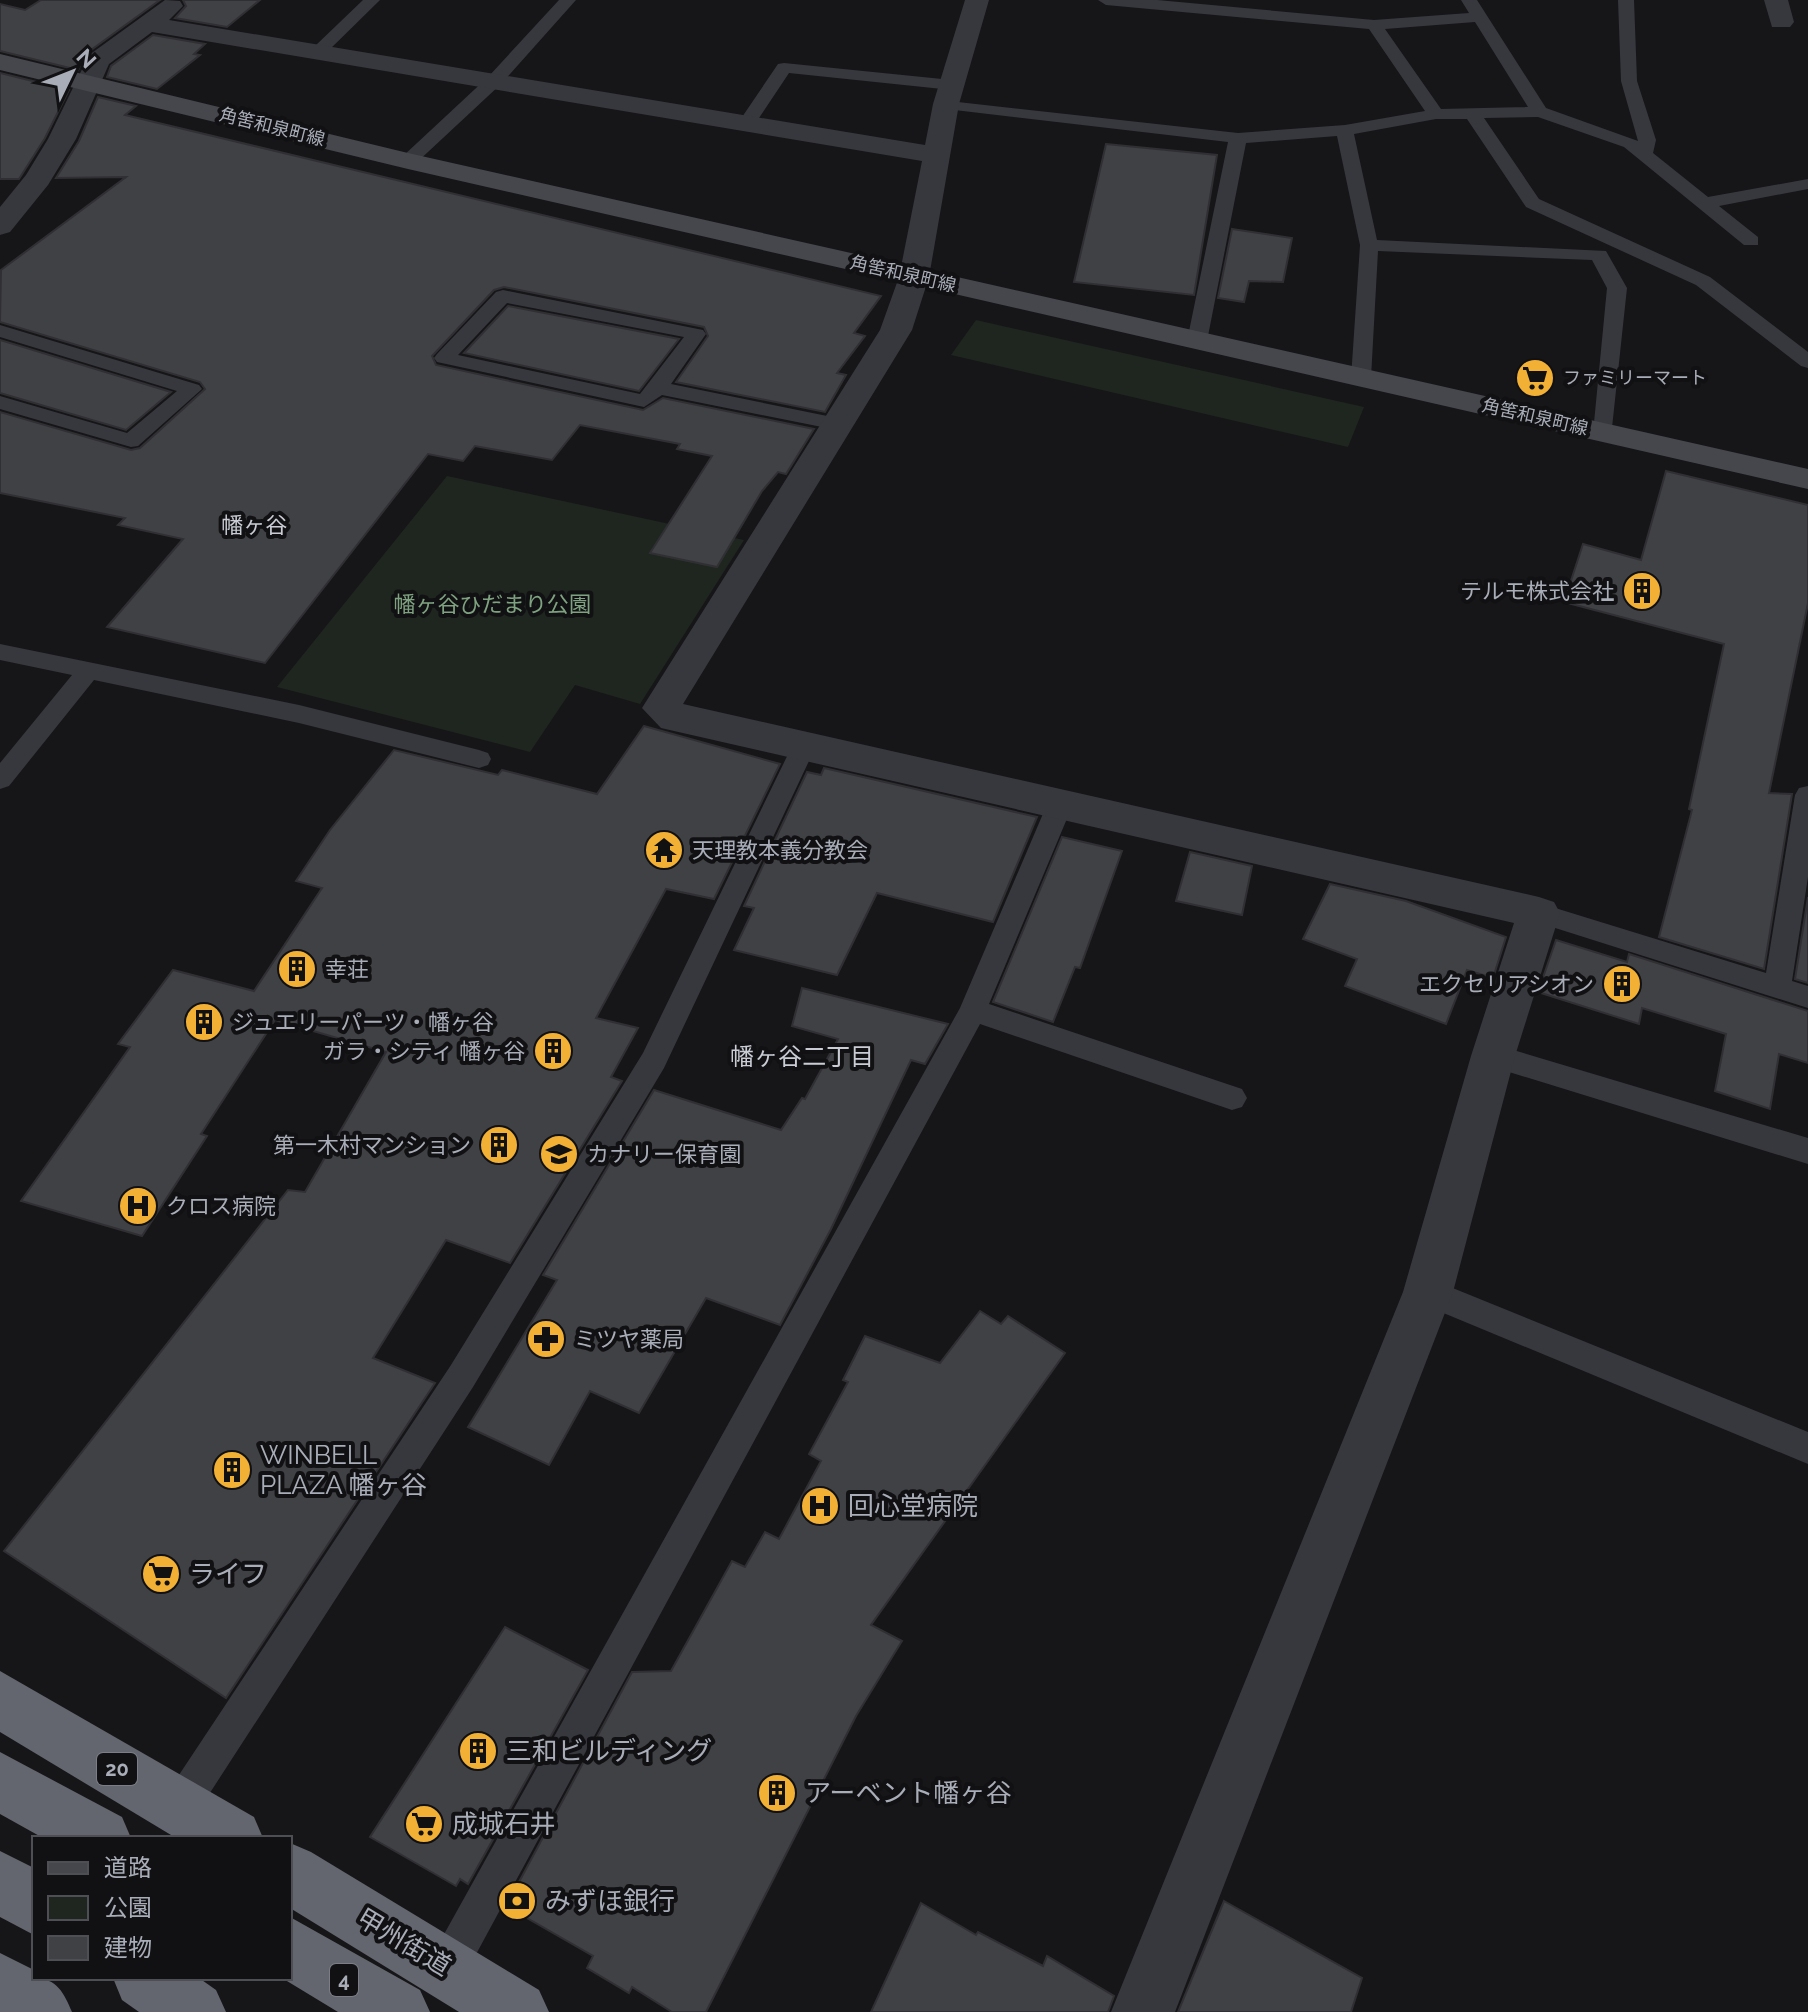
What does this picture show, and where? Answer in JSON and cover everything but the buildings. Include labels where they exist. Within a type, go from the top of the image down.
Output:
[{"type":"highway","name":"20","points":[[0,1700],[230,1836]]},
{"type":"highway","points":[[0,1781],[97,1836]]},
{"type":"highway","name":"甲州街道","points":[[292,1874],[517,2012]]},
{"type":"highway","points":[[0,1881],[32,1903]]},
{"type":"highway","name":"4","points":[[292,1949],[398,2012]]},
{"type":"highway","points":[[147,1980],[194,2012]]},
{"type":"highway","points":[[0,1984],[40,2012]]},
{"type":"main road","name":"角筈和泉町線","points":[[0,62],[408,161],[1808,479]]},
{"type":"street","points":[[0,226],[38,179],[54,152],[98,60],[177,0]]},
{"type":"street","points":[[977,0],[935,155],[914,277],[896,330],[661,708],[675,718],[805,744],[1539,913],[1493,1056],[1428,1292],[1143,2012]]},
{"type":"street","points":[[148,24],[320,50],[935,155]]},
{"type":"lane","points":[[320,50],[372,0]]},
{"type":"lane","points":[[408,161],[495,80],[568,0]]},
{"type":"lane","points":[[1106,0],[1374,25],[1481,17]]},
{"type":"lane","points":[[1469,0],[1540,112]]},
{"type":"lane","points":[[1626,0],[1628,70],[1647,140],[1644,154]]},
{"type":"lane","points":[[1374,25],[1436,114]]},
{"type":"lane","points":[[747,123],[784,68],[1238,138],[1345,130],[1436,114],[1540,112],[1630,143],[1751,241]]},
{"type":"lane","points":[[1471,112],[1532,203],[1703,281],[1808,362]]},
{"type":"lane","points":[[1345,130],[1369,245],[1361,378]]},
{"type":"lane","points":[[1197,341],[1238,138]]},
{"type":"lane","points":[[1706,203],[1808,184]]},
{"type":"lane","points":[[1369,245],[1599,255],[1617,288],[1604,433]]},
{"type":"lane","points":[[503,296],[696,334],[658,388],[644,401],[444,358],[503,296]]},
{"type":"lane","points":[[0,331],[192,389],[131,441],[0,402]]},
{"type":"lane","points":[[658,388],[837,424]]},
{"type":"lane","points":[[0,652],[299,714],[479,759]]},
{"type":"lane","points":[[0,780],[88,671]]},
{"type":"lane","points":[[180,1806],[462,1376],[654,1060],[805,744]]},
{"type":"lane","points":[[1777,988],[1808,795]]},
{"type":"lane","points":[[447,1968],[973,1010],[1061,802]]},
{"type":"lane","points":[[1539,913],[1808,997]]},
{"type":"lane","points":[[973,1010],[1232,1098]]},
{"type":"lane","points":[[1493,1056],[1808,1151]]},
{"type":"lane","points":[[1428,1292],[1808,1448]]},
{"type":"green space","points":[[976,320],[1364,407],[1348,447],[951,355]]},
{"type":"green space","name":"幡ヶ谷ひだまり公園","points":[[447,476],[744,540],[640,704],[575,685],[530,752],[277,687]]},
{"type":"place","name":"ファミリーマート","points":[[1535,378]]},
{"type":"place","name":"テルモ株式会社","points":[[1642,591]]},
{"type":"place","name":"天理教本義分教会","points":[[664,850]]},
{"type":"place","name":"幸荘","points":[[297,969]]},
{"type":"place","name":"エクセリアシオン","points":[[1622,984]]},
{"type":"place","name":"ジュエリーパーツ・幡ヶ谷","points":[[204,1022]]},
{"type":"place","name":"ガラ・シティ 幡ヶ谷","points":[[553,1051]]},
{"type":"place","name":"第一木村マンション","points":[[499,1145]]},
{"type":"place","name":"カナリー保育園","points":[[559,1154]]},
{"type":"place","name":"クロス病院","points":[[138,1206]]},
{"type":"place","name":"ミツヤ薬局","points":[[546,1339]]},
{"type":"place","name":"WINBELL PLAZA 幡ヶ谷","points":[[232,1470]]},
{"type":"place","name":"回心堂病院","points":[[820,1506]]},
{"type":"place","name":"ライフ","points":[[161,1574]]},
{"type":"place","name":"三和ビルディング","points":[[478,1751]]},
{"type":"place","name":"アーベント幡ヶ谷","points":[[777,1793]]},
{"type":"place","name":"成城石井","points":[[424,1824]]},
{"type":"place","name":"みずほ銀行","points":[[517,1901]]},
{"type":"district","name":"幡ヶ谷","points":[[254,525]]},
{"type":"district","name":"幡ヶ谷二丁目","points":[[802,1057]]}]
